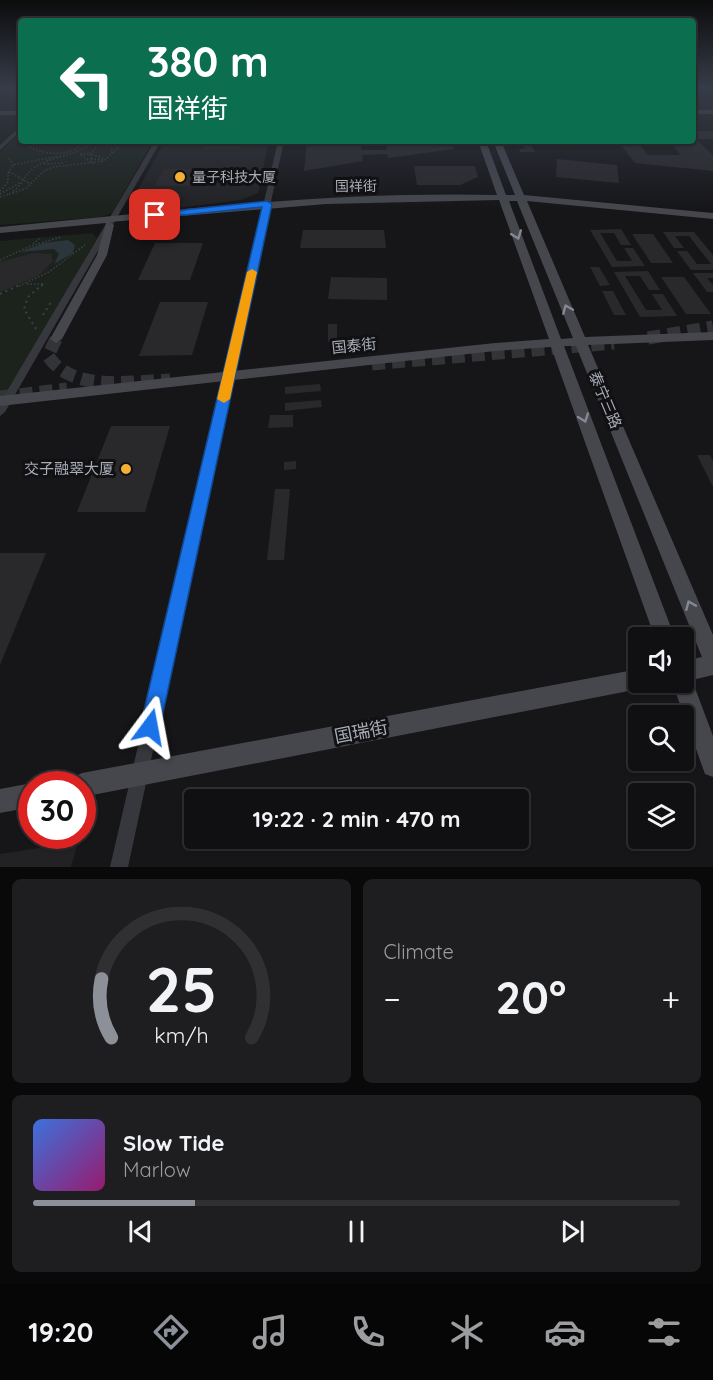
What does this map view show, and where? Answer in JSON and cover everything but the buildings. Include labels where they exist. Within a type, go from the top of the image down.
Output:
[{"type":"street","points":[[0,148],[18,131]]},
{"type":"street","points":[[2,405],[156,144]]},
{"type":"street","points":[[119,867],[280,144]]},
{"type":"street","name":"泰宁三路","points":[[483,144],[661,627]]},
{"type":"street","name":"泰宁三路","points":[[498,144],[713,659]]},
{"type":"street","name":"国祥街","points":[[0,235],[267,207],[522,201],[713,216]]},
{"type":"street","name":"国祥街","points":[[522,201],[713,222]]},
{"type":"street","points":[[56,339],[102,255],[111,222]]},
{"type":"street","name":"国祥街","points":[[0,230],[111,222]]},
{"type":"street","name":"国泰街","points":[[2,405],[495,347],[713,336]]},
{"type":"street","points":[[694,669],[713,665]]},
{"type":"street","name":"国瑞街","points":[[96,782],[628,681]]},
{"type":"street","points":[[686,693],[713,766]]},
{"type":"street","points":[[0,801],[18,798]]},
{"type":"path","points":[[24,144],[33,150],[71,151],[80,148],[83,144]]},
{"type":"path","points":[[28,144],[33,150]]},
{"type":"path","points":[[0,194],[8,183],[9,172],[13,165],[76,153],[92,144]]},
{"type":"path","points":[[89,159],[90,154],[99,144]]},
{"type":"path","points":[[111,144],[112,153]]},
{"type":"path","points":[[39,164],[94,164],[106,159],[122,144]]},
{"type":"path","points":[[71,151],[106,159]]},
{"type":"path","points":[[9,194],[20,187],[22,177],[39,164],[70,154]]},
{"type":"path","points":[[80,154],[94,164]]},
{"type":"path","points":[[9,158],[13,165]]},
{"type":"path","points":[[89,159],[106,159]]},
{"type":"path","points":[[0,194],[25,189],[53,166],[80,164]]},
{"type":"path","points":[[9,172],[22,177],[31,184]]},
{"type":"path","points":[[0,194],[21,182]]},
{"type":"path","points":[[0,260],[28,247],[61,237]]},
{"type":"path","points":[[28,247],[40,238]]},
{"type":"path","points":[[0,294],[26,284],[67,261],[90,241]]},
{"type":"path","points":[[0,256],[9,255]]},
{"type":"path","points":[[26,284],[43,284],[28,297],[24,309],[37,330],[41,331]]},
{"type":"shaded area","points":[[18,135],[18,144],[151,144],[112,213],[101,217],[0,225],[0,152]]},
{"type":"shaded area","name":"量子科技大厦","points":[[163,144],[268,144],[258,193],[241,200],[146,212],[130,204]]},
{"type":"shaded area","points":[[92,233],[97,238],[11,389],[0,394],[0,241]]},
{"type":"shaded area","points":[[68,240],[75,245],[73,253],[54,264],[59,254],[54,249],[19,252],[44,243]]},
{"type":"shaded area","points":[[32,849],[76,849],[71,867],[0,867],[0,854]]},
{"type":"tunnel","points":[[648,338],[713,327]]},
{"type":"tunnel","points":[[56,339],[48,356],[59,368],[72,376],[87,380],[121,383],[170,380]]},
{"type":"tunnel","points":[[372,364],[614,343]]},
{"type":"tunnel","points":[[0,397],[67,389]]},
{"type":"slow traffic","points":[[224,399],[252,272]]},
{"type":"place","name":"量子科技大厦","points":[[180,177]]},
{"type":"place","name":"交子融翠大厦","points":[[126,469]]},
{"type":"route","points":[[150,727],[267,204],[155,215]]}]
